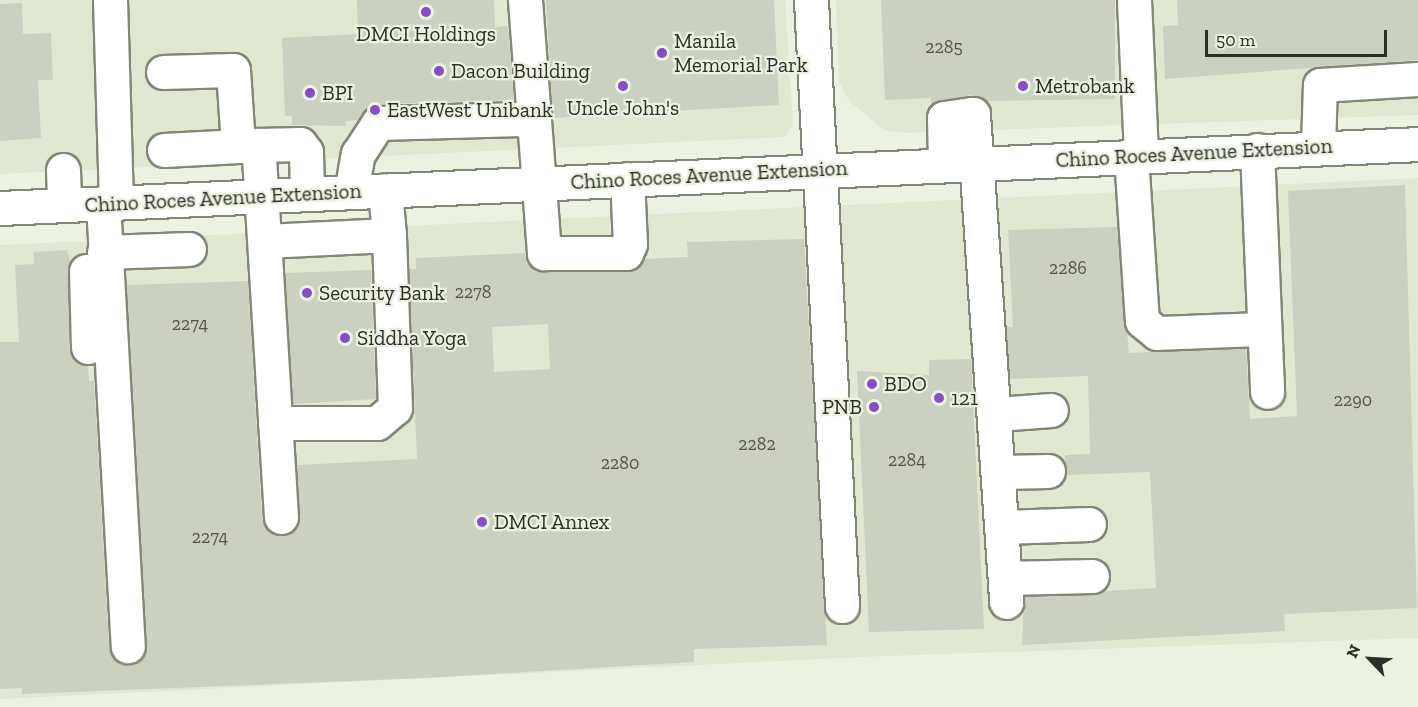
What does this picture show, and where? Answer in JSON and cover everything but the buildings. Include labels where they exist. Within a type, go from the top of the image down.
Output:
[{"type":"main road","points":[[88,347],[91,204],[110,0]]},
{"type":"main road","points":[[525,0],[544,254],[581,255],[629,249],[627,179]]},
{"type":"main road","points":[[811,0],[842,606]]},
{"type":"main road","points":[[1134,0],[1136,156],[1142,321],[1157,333],[1263,329]]},
{"type":"main road","points":[[163,72],[233,70],[248,146],[261,196],[281,516]]},
{"type":"main road","points":[[1318,147],[1320,85],[1418,79]]},
{"type":"main road","points":[[945,164],[944,117],[973,114],[979,163],[997,414],[1006,590],[1092,576]]},
{"type":"main road","points":[[351,192],[358,154],[378,123],[521,119],[534,125]]},
{"type":"main road","points":[[164,150],[300,144],[306,152],[307,194]]},
{"type":"main road","name":"Chino Roces Avenue Extension","points":[[0,208],[1418,144]]},
{"type":"main road","points":[[1257,150],[1267,392]]},
{"type":"main road","points":[[63,170],[91,204],[105,252],[117,384],[129,646]]},
{"type":"main road","points":[[275,423],[377,423],[395,408],[389,235],[385,190]]},
{"type":"main road","points":[[265,241],[389,235]]},
{"type":"main road","points":[[105,252],[189,249]]},
{"type":"main road","points":[[997,414],[1051,410]]},
{"type":"main road","points":[[1000,472],[1048,471]]},
{"type":"main road","points":[[1004,527],[1089,524]]},
{"type":"shaded area","points":[[0,0],[785,0],[793,124],[784,137],[0,174]]},
{"type":"shaded area","points":[[836,0],[1418,0],[1418,115],[904,133],[884,130],[849,101],[839,81]]},
{"type":"shaded area","points":[[1418,178],[1418,638],[860,657],[0,699],[0,245]]},
{"type":"place","name":"DMCI Holdings","points":[[426,12]]},
{"type":"place","name":"Manila Memorial Park","points":[[662,53]]},
{"type":"place","name":"Dacon Building","points":[[439,71]]},
{"type":"place","name":"Uncle John's","points":[[623,86]]},
{"type":"place","name":"Metrobank","points":[[1023,86]]},
{"type":"place","name":"BPI","points":[[310,93]]},
{"type":"place","name":"EastWest Unibank","points":[[375,110]]},
{"type":"place","name":"Security Bank","points":[[307,293]]},
{"type":"place","name":"Siddha Yoga","points":[[345,338]]},
{"type":"place","name":"BDO","points":[[872,384]]},
{"type":"place","name":"121","points":[[939,398]]},
{"type":"place","name":"PNB","points":[[874,407]]},
{"type":"place","name":"DMCI Annex","points":[[482,522]]}]
